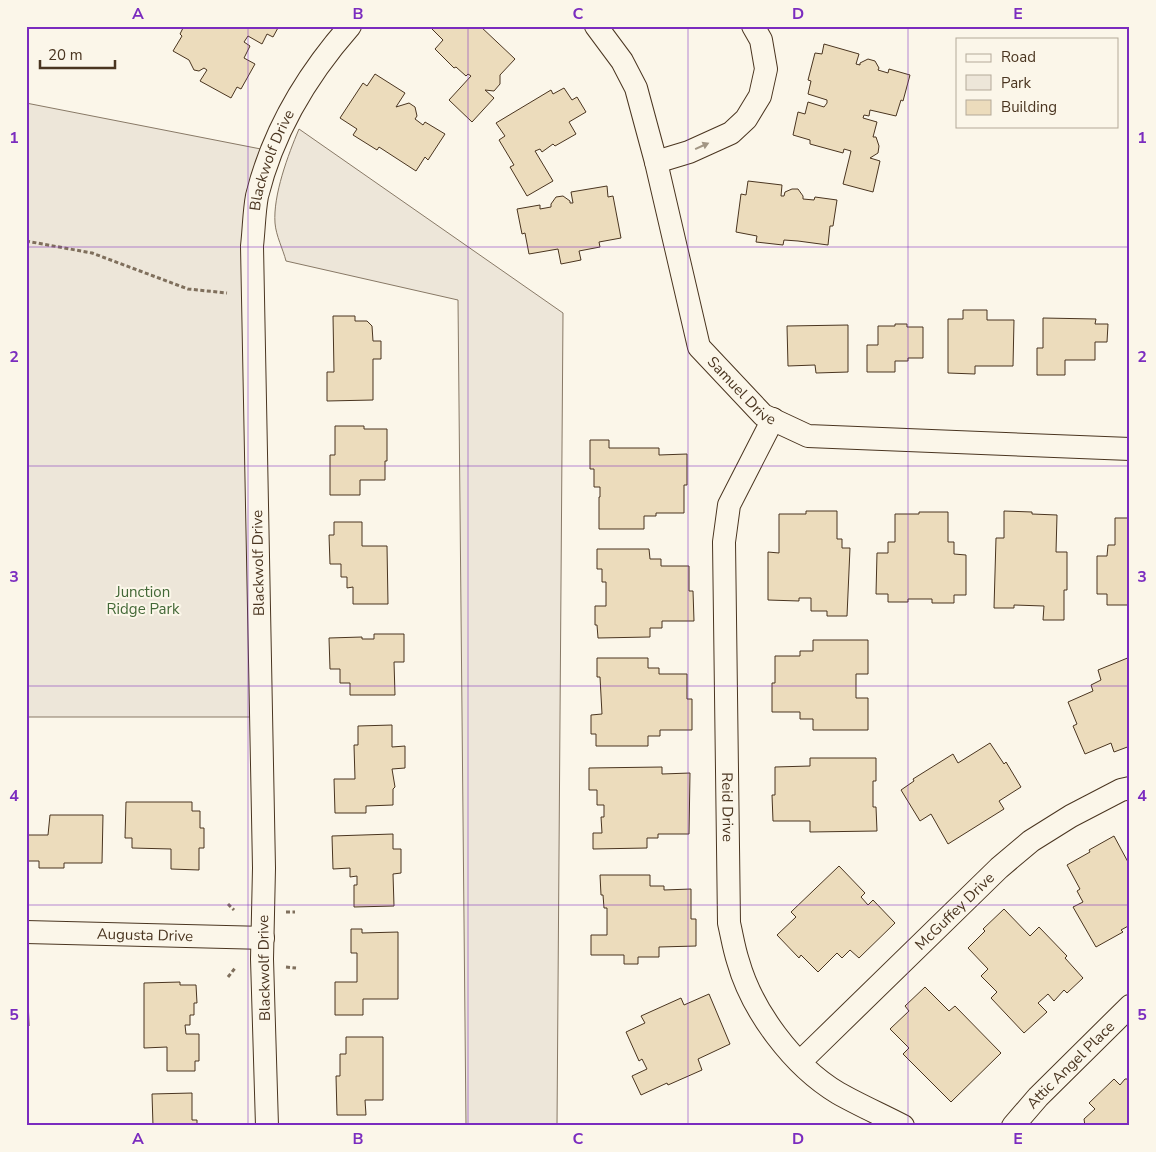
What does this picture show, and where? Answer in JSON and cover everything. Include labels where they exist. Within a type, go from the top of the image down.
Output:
[{"type":"street","name":"Blackwolf Drive","points":[[268,1126],[263,938],[264,868],[252,246],[257,197],[271,151],[293,103],[326,54],[350,26]]},
{"type":"street","points":[[656,162],[689,152],[731,133],[746,119],[760,96],[766,69],[761,40],[753,26]]},
{"type":"street","name":"Samuel Drive","points":[[603,28],[636,88],[656,162],[698,347],[763,414],[808,436],[1130,448]]},
{"type":"street","name":"Reid Drive","points":[[773,419],[729,505],[724,542],[729,924],[738,962],[754,1002],[780,1041],[820,1080],[838,1093],[903,1126]]},
{"type":"street","name":"McGuffey Drive","points":[[800,1062],[999,868],[1024,847],[1071,816],[1121,790],[1130,788]]},
{"type":"street","name":"Augusta Drive","points":[[26,932],[263,938]]},
{"type":"street","name":"Attic Angel Place","points":[[1012,1126],[1038,1097],[1130,1006]]},
{"type":"path","points":[[26,241],[92,254],[188,289],[227,293]]},
{"type":"path","points":[[228,904],[234,910]]},
{"type":"path","points":[[228,977],[236,967]]},
{"type":"path","points":[[284,967],[296,968]]},
{"type":"green space","name":"Junction Ridge Park","points":[[26,103],[271,151],[257,197],[261,717],[26,717]]},
{"type":"green space","points":[[299,129],[563,313],[557,1126],[466,1126],[458,300],[286,261],[275,223],[276,200],[282,175]]},
{"type":"building","points":[[184,26],[279,26],[273,37],[267,34],[262,44],[248,36],[244,42],[250,46],[244,58],[255,64],[241,89],[237,87],[231,98],[200,81],[207,70],[204,68],[199,71],[194,70],[189,60],[173,51],[182,36],[180,34]]},
{"type":"building","points":[[480,26],[515,59],[500,75],[500,84],[494,91],[485,90],[494,98],[472,122],[449,100],[471,76],[468,74],[466,76],[456,67],[454,68],[435,49],[443,40],[430,27]]},
{"type":"building","points":[[824,44],[859,54],[856,64],[860,65],[860,63],[868,59],[875,61],[879,68],[878,70],[888,73],[889,69],[910,75],[903,101],[901,100],[896,116],[870,110],[869,116],[864,115],[863,118],[877,122],[873,137],[876,137],[879,146],[878,153],[870,158],[880,161],[873,192],[843,184],[851,151],[844,149],[843,153],[810,144],[810,140],[793,135],[798,112],[805,114],[808,102],[824,107],[827,103],[827,100],[808,94],[811,81],[808,80],[815,53],[822,54]]},
{"type":"building","points":[[375,74],[405,93],[396,107],[409,103],[415,107],[417,116],[415,119],[423,125],[425,122],[445,134],[428,160],[425,157],[416,171],[379,147],[377,150],[353,135],[357,129],[340,118],[363,83],[367,86]]},
{"type":"building","points":[[564,88],[572,100],[577,97],[586,112],[569,122],[576,134],[555,146],[553,144],[542,152],[540,149],[535,151],[553,181],[527,196],[510,167],[514,165],[499,140],[505,136],[496,123],[551,90],[553,94]]},
{"type":"building","points":[[748,181],[782,185],[781,196],[784,196],[785,192],[792,189],[798,189],[803,199],[814,200],[815,197],[837,200],[833,226],[830,226],[828,245],[784,240],[783,245],[756,242],[757,236],[736,232],[741,194],[746,195]]},
{"type":"building","points":[[607,186],[608,197],[613,196],[621,238],[599,242],[600,247],[579,251],[581,260],[561,264],[558,249],[529,254],[525,233],[522,234],[517,209],[540,205],[540,209],[551,207],[556,197],[563,196],[570,203],[573,203],[571,192]]},
{"type":"building","points":[[963,310],[987,310],[987,320],[1014,320],[1013,366],[975,366],[975,374],[948,373],[948,319],[963,319]]},
{"type":"building","points":[[333,316],[355,316],[355,321],[367,321],[372,326],[373,341],[381,341],[381,359],[373,359],[373,400],[327,401],[327,372],[334,372]]},
{"type":"building","points":[[1043,318],[1096,319],[1095,324],[1108,324],[1107,342],[1095,342],[1095,360],[1065,360],[1065,375],[1037,375],[1037,348],[1043,348]]},
{"type":"building","points":[[895,324],[907,324],[907,327],[923,327],[923,358],[908,358],[908,361],[895,361],[895,372],[867,372],[867,345],[878,345],[878,326],[895,326]]},
{"type":"building","points":[[848,325],[848,372],[816,373],[815,365],[788,366],[787,326]]},
{"type":"building","points":[[335,426],[364,426],[364,429],[387,429],[385,480],[360,480],[360,495],[330,495],[330,455],[335,455]]},
{"type":"building","points":[[590,440],[609,440],[609,448],[659,448],[659,455],[687,454],[687,485],[684,485],[684,513],[656,513],[656,516],[644,516],[644,529],[599,529],[600,487],[594,487],[594,469],[590,469]]},
{"type":"building","points":[[806,511],[837,511],[837,539],[842,539],[842,548],[850,548],[847,616],[827,616],[827,611],[811,611],[811,598],[799,598],[799,601],[768,600],[768,552],[779,553],[779,514],[806,514]]},
{"type":"building","points":[[1004,511],[1057,515],[1056,552],[1067,552],[1067,590],[1064,590],[1064,620],[1043,620],[1044,606],[1014,605],[1014,608],[994,608],[996,538],[1004,538]]},
{"type":"building","points":[[919,512],[948,512],[948,542],[954,542],[954,554],[966,555],[966,595],[954,595],[954,603],[932,603],[932,599],[908,599],[908,602],[888,602],[888,594],[876,594],[877,553],[888,553],[888,542],[895,542],[895,514],[919,514]]},
{"type":"building","points":[[1115,518],[1130,518],[1130,605],[1107,605],[1107,594],[1097,594],[1097,556],[1107,556],[1108,545],[1115,545]]},
{"type":"building","points":[[334,522],[362,522],[362,546],[387,546],[388,604],[353,604],[353,587],[347,588],[347,577],[341,577],[341,564],[330,564],[329,535],[334,535]]},
{"type":"building","points":[[597,549],[649,549],[650,559],[661,559],[661,566],[689,566],[689,591],[693,591],[694,621],[662,621],[662,628],[650,628],[650,637],[598,638],[597,625],[595,625],[595,606],[606,606],[606,582],[602,582],[602,569],[597,569]]},
{"type":"building","points":[[374,634],[404,634],[404,662],[394,662],[395,695],[350,695],[350,683],[340,683],[340,669],[330,669],[329,638],[362,637],[362,639],[374,639]]},
{"type":"building","points":[[813,640],[868,640],[868,674],[856,674],[856,698],[868,698],[868,730],[813,730],[813,719],[800,719],[800,712],[772,712],[772,683],[775,683],[775,656],[800,656],[800,651],[813,651]]},
{"type":"building","points":[[1130,657],[1130,746],[1114,752],[1111,743],[1085,754],[1073,726],[1077,724],[1068,702],[1093,691],[1091,685],[1101,680],[1098,670]]},
{"type":"building","points":[[597,658],[648,658],[648,668],[659,668],[659,674],[687,674],[687,699],[692,699],[692,730],[660,730],[660,736],[648,736],[648,746],[596,746],[596,734],[591,734],[591,715],[602,714],[600,677],[597,677]]},
{"type":"building","points":[[392,725],[392,747],[405,746],[405,768],[392,769],[395,787],[393,789],[393,805],[366,806],[366,813],[335,813],[334,779],[355,779],[354,745],[358,745],[358,726]]},
{"type":"building","points":[[990,743],[1004,764],[1006,762],[1021,787],[999,801],[1004,809],[948,844],[931,814],[920,821],[901,790],[914,781],[913,779],[953,754],[958,763]]},
{"type":"building","points":[[810,758],[876,758],[876,781],[873,781],[873,807],[876,807],[877,831],[810,832],[810,821],[773,821],[772,795],[775,795],[775,767],[810,766]]},
{"type":"building","points":[[662,767],[662,774],[690,773],[689,834],[658,834],[658,838],[647,838],[647,848],[593,849],[593,833],[602,833],[601,817],[604,817],[604,805],[597,805],[597,790],[589,790],[589,768]]},
{"type":"building","points":[[126,802],[192,802],[192,811],[200,811],[200,828],[204,828],[204,848],[199,848],[199,870],[171,869],[171,849],[132,848],[132,838],[125,838]]},
{"type":"building","points":[[50,815],[103,815],[102,863],[64,863],[64,868],[39,868],[39,861],[27,861],[27,835],[48,835]]},
{"type":"building","points":[[393,834],[393,849],[401,849],[401,873],[393,874],[394,906],[354,907],[354,885],[357,885],[357,876],[350,877],[350,868],[333,869],[332,836]]},
{"type":"building","points":[[1114,836],[1128,862],[1130,862],[1130,925],[1121,930],[1123,932],[1096,947],[1073,907],[1083,902],[1077,891],[1080,889],[1067,865]]},
{"type":"building","points":[[839,866],[865,893],[861,897],[868,905],[873,900],[895,923],[859,958],[850,950],[842,958],[837,953],[818,972],[801,955],[799,958],[777,935],[796,917],[791,912]]},
{"type":"building","points":[[600,875],[650,875],[650,886],[664,886],[664,890],[691,889],[691,919],[696,919],[696,946],[659,947],[659,957],[638,957],[638,964],[624,964],[624,955],[591,955],[591,935],[607,935],[607,908],[604,908],[603,895],[601,895]]},
{"type":"building","points":[[1004,909],[1030,936],[1039,927],[1067,956],[1065,958],[1083,978],[1067,993],[1064,990],[1054,1001],[1048,994],[1038,1003],[1047,1012],[1024,1033],[991,998],[997,992],[981,976],[988,969],[968,948],[985,931],[983,929]]},
{"type":"building","points":[[351,929],[362,929],[362,933],[398,932],[398,999],[363,999],[363,1015],[335,1015],[335,982],[357,982],[357,953],[351,953]]},
{"type":"building","points":[[180,982],[180,985],[196,985],[197,1003],[194,1003],[194,1015],[190,1015],[190,1025],[185,1025],[186,1034],[199,1034],[199,1061],[195,1061],[195,1071],[167,1071],[167,1047],[144,1048],[144,983]]},
{"type":"building","points":[[925,987],[949,1011],[955,1006],[1001,1053],[951,1102],[903,1054],[909,1048],[890,1029],[909,1011],[905,1006]]},
{"type":"building","points":[[709,994],[730,1044],[698,1059],[702,1070],[641,1095],[632,1076],[647,1069],[642,1059],[639,1061],[626,1032],[645,1023],[641,1016],[681,998],[684,1005]]},
{"type":"building","points":[[26,997],[28,997],[29,1026],[26,1026]]},
{"type":"building","points":[[346,1037],[383,1037],[383,1100],[365,1100],[366,1115],[337,1115],[336,1076],[340,1076],[340,1054],[346,1054]]},
{"type":"building","points":[[1114,1079],[1120,1085],[1125,1079],[1130,1079],[1130,1126],[1085,1126],[1084,1119],[1095,1109],[1089,1103]]},
{"type":"building","points":[[192,1093],[192,1120],[197,1120],[197,1126],[153,1126],[152,1094]]}]
